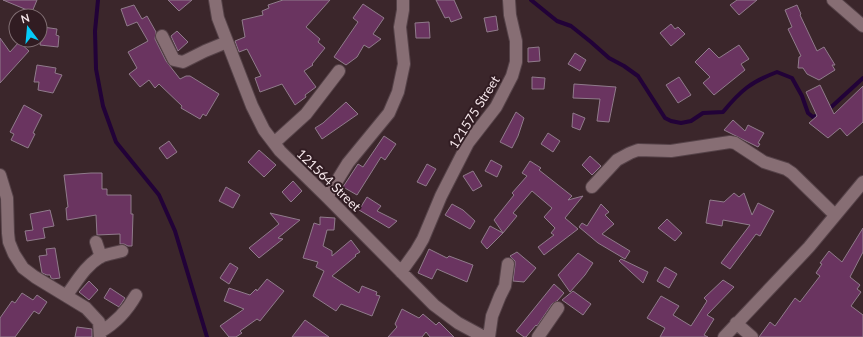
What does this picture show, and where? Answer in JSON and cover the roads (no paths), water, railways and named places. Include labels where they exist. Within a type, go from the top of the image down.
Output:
[{"type":"street","name":"121564 Street","points":[[215,0],[218,18],[252,106],[264,130],[280,151],[327,196],[434,305],[458,323],[484,337]]},
{"type":"street","points":[[327,196],[348,163],[389,113],[398,92],[404,64],[400,27],[403,0]]},
{"type":"street","name":"121575 Street","points":[[401,272],[423,239],[441,196],[468,143],[496,107],[512,76],[516,62],[516,41],[508,0]]},
{"type":"street","points":[[838,2],[863,26]]},
{"type":"street","points":[[162,36],[174,60],[177,62],[183,62],[227,42]]},
{"type":"street","points":[[274,143],[306,114],[339,71]]},
{"type":"street","points":[[592,187],[616,160],[638,150],[670,151],[706,145],[735,143],[764,162],[792,172],[835,215]]},
{"type":"street","points":[[0,175],[7,198],[9,242],[14,254],[23,268],[29,273],[86,308],[96,318],[100,326],[100,335]]},
{"type":"street","points":[[724,337],[809,247],[863,182]]},
{"type":"street","points":[[96,242],[101,257]]},
{"type":"street","points":[[66,296],[85,270],[101,257],[122,251]]},
{"type":"street","points":[[489,337],[492,316],[505,286],[508,264]]},
{"type":"street","points":[[100,335],[122,316],[136,295]]},
{"type":"street","points":[[538,337],[558,308]]},
{"type":"street","points":[[736,324],[752,337]]},
{"type":"waterway","points":[[98,0],[95,31],[96,69],[103,106],[116,142],[159,195],[175,231],[207,337]]},
{"type":"waterway","points":[[531,0],[557,21],[571,26],[609,58],[638,76],[665,118],[671,121],[681,123],[691,121],[703,113],[723,112],[741,92],[753,83],[777,72],[792,78],[802,96],[808,113],[813,117],[822,114]]},
{"type":"waterway","points":[[828,110],[863,78]]}]
